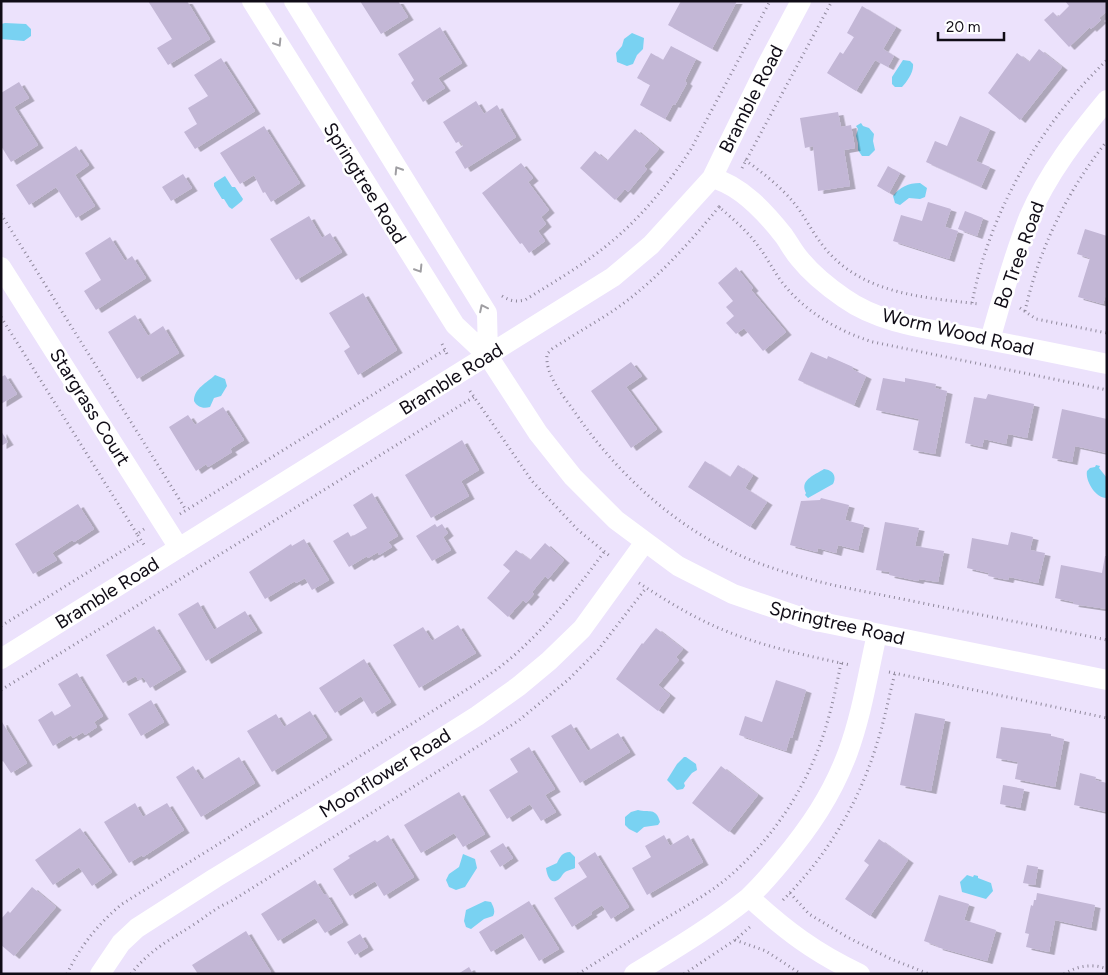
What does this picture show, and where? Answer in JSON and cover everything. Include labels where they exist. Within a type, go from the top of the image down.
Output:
[{"type":"street","name":"Springtree Road","points":[[252,1],[455,325],[488,356],[538,433],[573,477],[616,520],[678,566],[733,594],[806,619],[1107,680]]},
{"type":"street","name":"Springtree Road","points":[[294,1],[487,313],[488,356]]},
{"type":"street","name":"Bramble Road","points":[[1,659],[613,277],[651,245],[712,178],[767,64],[801,1]]},
{"type":"street","name":"Bo Tree Road","points":[[990,340],[1011,265],[1034,208],[1074,138],[1107,100]]},
{"type":"street","name":"Worm Wood Road","points":[[712,178],[724,181],[732,186],[763,212],[784,237],[798,258],[812,272],[844,298],[862,309],[900,323],[1107,364]]},
{"type":"street","name":"Stargrass Court","points":[[1,266],[179,548]]},
{"type":"street","name":"Moonflower Road","points":[[100,974],[121,942],[137,928],[477,716],[520,686],[582,629],[645,542]]},
{"type":"street","points":[[634,974],[710,926],[749,897],[767,879],[805,833],[827,799],[847,752],[854,732],[877,634]]},
{"type":"street","points":[[749,897],[779,924],[803,942],[860,974]]},
{"type":"path","points":[[499,291],[510,300],[517,302],[525,300],[584,263],[632,224],[676,172],[691,149],[770,1]]},
{"type":"path","points":[[746,161],[832,1]]},
{"type":"path","points":[[1025,312],[1038,267],[1058,216],[1107,141]]},
{"type":"path","points":[[726,148],[746,161],[792,200],[834,259],[872,284],[894,291],[945,299],[1014,305],[1036,319],[1107,333]]},
{"type":"path","points":[[719,207],[678,256],[642,288],[612,311],[547,354],[548,366],[559,389],[583,425],[611,460],[663,509],[686,526],[716,544],[740,555],[799,577],[1107,640]]},
{"type":"path","points":[[1,214],[186,510]]},
{"type":"path","points":[[1,317],[155,563]]},
{"type":"path","points":[[438,337],[474,397],[532,481],[578,530],[634,580],[712,625],[774,647],[869,669],[1008,696],[1107,718]]},
{"type":"path","points":[[137,534],[177,516],[445,350]]},
{"type":"path","points":[[1,690],[474,397]]},
{"type":"path","points":[[1,626],[140,540]]},
{"type":"path","points":[[68,974],[81,948],[94,931],[122,904],[476,684],[511,659],[554,617],[604,552]]},
{"type":"path","points":[[578,974],[708,892],[749,858],[766,838],[803,783],[827,724],[842,663]]},
{"type":"path","points":[[790,893],[809,914],[847,937],[891,959],[929,974]]},
{"type":"path","points":[[735,940],[766,951],[801,974]]},
{"type":"path","points":[[1064,974],[1085,966],[1099,966],[1107,969]]},
{"type":"water","points":[[1,24],[26,24],[31,29],[31,36],[24,41],[1,39]]},
{"type":"water","points":[[632,33],[644,38],[643,49],[637,55],[633,64],[627,66],[617,62],[616,53],[622,46],[624,39]]},
{"type":"water","points":[[903,60],[910,61],[913,64],[912,70],[908,80],[902,87],[895,87],[892,84],[892,77]]},
{"type":"water","points":[[861,123],[874,134],[875,150],[869,156],[862,156],[858,150],[856,136],[858,129],[856,126]]},
{"type":"water","points":[[225,176],[243,199],[232,209],[222,199],[214,186],[214,183]]},
{"type":"water","points":[[920,183],[927,188],[925,197],[920,199],[909,198],[900,205],[895,203],[893,196],[898,190],[908,185]]},
{"type":"water","points":[[215,375],[225,379],[227,386],[221,396],[214,398],[210,407],[203,408],[194,401],[196,393]]},
{"type":"water","points":[[1096,465],[1100,466],[1099,468],[1107,478],[1107,498],[1103,498],[1095,493],[1088,480],[1087,471]]},
{"type":"water","points":[[824,469],[833,474],[835,478],[833,484],[808,498],[805,495],[804,488],[806,481]]},
{"type":"water","points":[[684,757],[696,764],[697,770],[684,783],[683,789],[677,790],[667,780]]},
{"type":"water","points":[[638,810],[654,812],[660,822],[658,825],[644,827],[637,833],[629,829],[625,825],[625,817],[631,812]]},
{"type":"water","points":[[570,852],[575,857],[575,868],[565,872],[558,880],[551,880],[546,868],[557,863],[563,854]]},
{"type":"water","points":[[463,854],[475,859],[477,868],[465,887],[456,890],[449,887],[446,880],[449,874],[459,867]]},
{"type":"water","points":[[967,875],[978,876],[978,878],[991,883],[993,891],[986,899],[962,892],[960,882]]},
{"type":"water","points":[[485,901],[491,902],[494,910],[493,916],[484,919],[471,929],[466,927],[464,921],[466,910]]},
{"type":"building","points":[[148,1],[187,1],[210,39],[168,65],[157,48],[172,39]]},
{"type":"building","points":[[360,1],[398,1],[408,17],[381,34]]},
{"type":"building","points":[[681,1],[737,1],[712,49],[668,25]]},
{"type":"building","points":[[1065,1],[1107,1],[1107,11],[1099,18],[1101,20],[1091,29],[1090,27],[1069,47],[1044,20],[1053,12],[1058,17],[1069,6]]},
{"type":"building","points":[[862,6],[896,27],[883,49],[894,56],[888,67],[875,60],[856,91],[827,73],[840,52],[843,54],[854,37],[847,33]]},
{"type":"building","points":[[440,27],[462,63],[438,78],[445,88],[423,102],[411,83],[414,80],[398,54]]},
{"type":"building","points":[[671,46],[696,59],[685,81],[687,83],[665,119],[640,105],[650,85],[637,78],[651,53],[663,60]]},
{"type":"building","points":[[1039,49],[1062,67],[1020,120],[988,93],[1017,53],[1029,62]]},
{"type":"building","points":[[221,58],[255,111],[195,149],[184,132],[197,124],[188,108],[208,96],[194,75]]},
{"type":"building","points":[[19,82],[29,98],[14,107],[38,145],[11,162],[1,146],[1,93]]},
{"type":"building","points":[[476,101],[484,114],[497,105],[516,137],[465,169],[455,152],[463,146],[460,141],[456,143],[443,122]]},
{"type":"building","points":[[838,112],[841,127],[851,125],[855,148],[844,150],[850,186],[818,191],[813,146],[805,148],[800,118]]},
{"type":"building","points":[[960,116],[990,129],[976,161],[990,167],[981,187],[926,162],[935,141],[947,146]]},
{"type":"building","points":[[264,126],[300,183],[271,202],[265,192],[263,193],[254,175],[240,184],[220,153]]},
{"type":"building","points":[[635,129],[659,149],[644,166],[647,169],[628,192],[625,189],[615,200],[580,168],[595,151],[607,161]]},
{"type":"building","points":[[76,146],[89,165],[75,175],[95,206],[76,218],[56,187],[29,205],[16,185]]},
{"type":"building","points":[[521,163],[533,178],[528,182],[549,210],[541,217],[546,224],[538,231],[545,241],[529,253],[522,243],[520,244],[482,193]]},
{"type":"building","points":[[888,166],[900,173],[889,193],[877,186]]},
{"type":"building","points":[[183,174],[192,188],[171,201],[162,187]]},
{"type":"building","points":[[928,202],[951,209],[945,227],[958,231],[949,259],[893,241],[901,215],[922,221]]},
{"type":"building","points":[[965,211],[983,218],[977,236],[958,229]]},
{"type":"building","points":[[309,216],[322,238],[330,233],[342,252],[296,280],[270,239]]},
{"type":"building","points":[[1085,229],[1107,236],[1107,291],[1103,304],[1078,297],[1090,258],[1077,254]]},
{"type":"building","points":[[110,237],[125,261],[132,256],[146,278],[96,310],[84,291],[101,280],[85,253]]},
{"type":"building","points":[[736,267],[753,288],[751,290],[786,332],[763,351],[744,328],[736,334],[726,323],[734,316],[726,307],[733,301],[718,283]]},
{"type":"building","points":[[363,293],[397,350],[358,375],[344,351],[350,347],[329,313]]},
{"type":"building","points":[[135,315],[148,336],[163,326],[179,353],[137,379],[108,332]]},
{"type":"building","points":[[811,352],[827,359],[828,356],[853,367],[852,369],[866,376],[854,405],[798,380]]},
{"type":"building","points":[[631,362],[642,376],[626,387],[657,429],[631,448],[591,391]]},
{"type":"building","points":[[5,375],[17,394],[1,404],[1,377]]},
{"type":"building","points":[[883,378],[905,382],[905,378],[936,384],[935,388],[947,391],[935,454],[913,450],[919,419],[876,410]]},
{"type":"building","points":[[988,394],[1034,404],[1027,438],[1008,434],[1006,444],[984,439],[982,447],[965,443],[974,397],[986,399]]},
{"type":"building","points":[[223,407],[244,440],[230,449],[232,452],[208,467],[206,464],[196,471],[169,427],[188,415],[195,425]]},
{"type":"building","points":[[1062,409],[1107,419],[1107,453],[1075,446],[1072,462],[1052,458]]},
{"type":"building","points":[[1,431],[8,442],[1,446]]},
{"type":"building","points":[[462,440],[479,470],[461,481],[469,496],[431,518],[405,475]]},
{"type":"building","points":[[705,461],[730,477],[738,465],[753,475],[745,488],[767,502],[750,527],[688,487]]},
{"type":"building","points":[[372,493],[398,536],[388,542],[392,547],[379,555],[378,552],[368,558],[367,556],[349,567],[333,541],[348,532],[351,537],[367,528],[353,505]]},
{"type":"building","points":[[821,498],[849,505],[845,520],[864,525],[858,550],[838,545],[836,553],[818,548],[817,552],[790,545],[801,501],[820,500]]},
{"type":"building","points":[[78,504],[94,529],[52,553],[57,560],[33,574],[15,544]]},
{"type":"building","points":[[885,522],[919,528],[915,546],[944,551],[938,582],[919,579],[918,581],[889,575],[890,572],[876,570]]},
{"type":"building","points":[[435,524],[437,527],[442,524],[448,533],[443,537],[451,550],[432,561],[416,536]]},
{"type":"building","points":[[1011,532],[1033,537],[1030,550],[1045,553],[1038,583],[1009,577],[1008,580],[988,576],[989,573],[967,568],[972,538],[1008,545]]},
{"type":"building","points":[[304,539],[329,580],[312,590],[305,578],[296,583],[295,581],[265,599],[249,572],[291,544],[292,546]]},
{"type":"building","points":[[545,543],[564,560],[548,579],[545,576],[526,603],[523,600],[508,617],[487,598],[510,571],[503,565],[516,550],[530,560]]},
{"type":"building","points":[[1105,556],[1107,556],[1107,609],[1073,604],[1074,602],[1055,598],[1061,565],[1102,573]]},
{"type":"building","points":[[198,602],[214,630],[245,611],[257,630],[206,661],[178,614]]},
{"type":"building","points":[[458,625],[476,653],[419,688],[393,645],[423,627],[432,641]]},
{"type":"building","points":[[154,626],[181,669],[150,688],[143,677],[138,680],[136,676],[123,683],[106,655]]},
{"type":"building","points":[[656,628],[683,649],[676,657],[679,660],[658,685],[670,695],[658,711],[616,679],[642,643]]},
{"type":"building","points":[[364,659],[391,702],[372,714],[361,696],[335,713],[319,688]]},
{"type":"building","points":[[77,673],[103,716],[94,722],[97,727],[85,735],[83,732],[73,738],[71,735],[53,746],[38,720],[52,711],[55,716],[71,706],[58,684]]},
{"type":"building","points":[[776,680],[806,690],[792,738],[790,737],[786,751],[739,735],[745,716],[762,722]]},
{"type":"building","points":[[151,700],[164,722],[141,736],[128,714]]},
{"type":"building","points":[[310,711],[327,737],[272,772],[247,731],[276,714],[284,727]]},
{"type":"building","points":[[915,713],[945,719],[931,791],[900,785]]},
{"type":"building","points":[[1,722],[27,763],[11,773],[3,761],[1,762]]},
{"type":"building","points":[[571,724],[588,751],[618,733],[630,752],[580,783],[551,736]]},
{"type":"building","points":[[1001,727],[1051,734],[1051,736],[1064,739],[1055,787],[1015,779],[1018,762],[996,758]]},
{"type":"building","points":[[529,747],[555,789],[545,795],[556,812],[541,821],[530,804],[507,819],[489,790],[518,772],[510,759]]},
{"type":"building","points":[[239,757],[255,783],[201,817],[176,777],[193,766],[202,780]]},
{"type":"building","points":[[721,766],[758,795],[729,832],[692,803]]},
{"type":"building","points":[[1080,773],[1096,777],[1095,780],[1107,783],[1107,812],[1074,805]]},
{"type":"building","points":[[1003,785],[1024,789],[1020,808],[1000,804]]},
{"type":"building","points":[[459,792],[485,834],[463,847],[454,833],[421,853],[404,825]]},
{"type":"building","points":[[135,803],[143,817],[167,803],[184,830],[143,857],[142,855],[129,863],[104,822]]},
{"type":"building","points":[[80,828],[112,872],[92,886],[79,867],[53,885],[35,860]]},
{"type":"building","points":[[388,835],[414,877],[384,896],[375,881],[350,896],[333,869],[350,858],[348,856],[375,840],[377,842]]},
{"type":"building","points":[[664,835],[670,846],[688,835],[703,862],[647,895],[632,868],[651,857],[645,846]]},
{"type":"building","points":[[879,839],[908,860],[870,916],[845,899],[869,865],[864,861]]},
{"type":"building","points":[[503,843],[513,858],[500,867],[490,851]]},
{"type":"building","points":[[595,852],[629,907],[611,919],[602,905],[572,927],[554,898],[587,877],[578,863]]},
{"type":"building","points":[[1027,865],[1038,867],[1035,885],[1023,883]]},
{"type":"building","points":[[315,880],[343,922],[325,933],[315,918],[278,941],[261,914]]},
{"type":"building","points":[[32,887],[56,907],[14,956],[1,945],[1,919],[8,911],[10,913]]},
{"type":"building","points":[[1037,893],[1095,905],[1091,928],[1055,920],[1049,952],[1026,947],[1029,934],[1025,933],[1031,905],[1033,906],[1034,900],[1036,900]]},
{"type":"building","points":[[939,895],[969,904],[964,920],[996,930],[987,961],[937,947],[924,941]]},
{"type":"building","points":[[529,901],[559,949],[539,961],[522,933],[491,952],[479,932]]},
{"type":"building","points":[[246,931],[271,972],[268,974],[198,974],[192,965]]},
{"type":"building","points":[[360,934],[368,947],[355,955],[347,942]]},
{"type":"building","points":[[469,967],[473,974],[458,974]]}]
